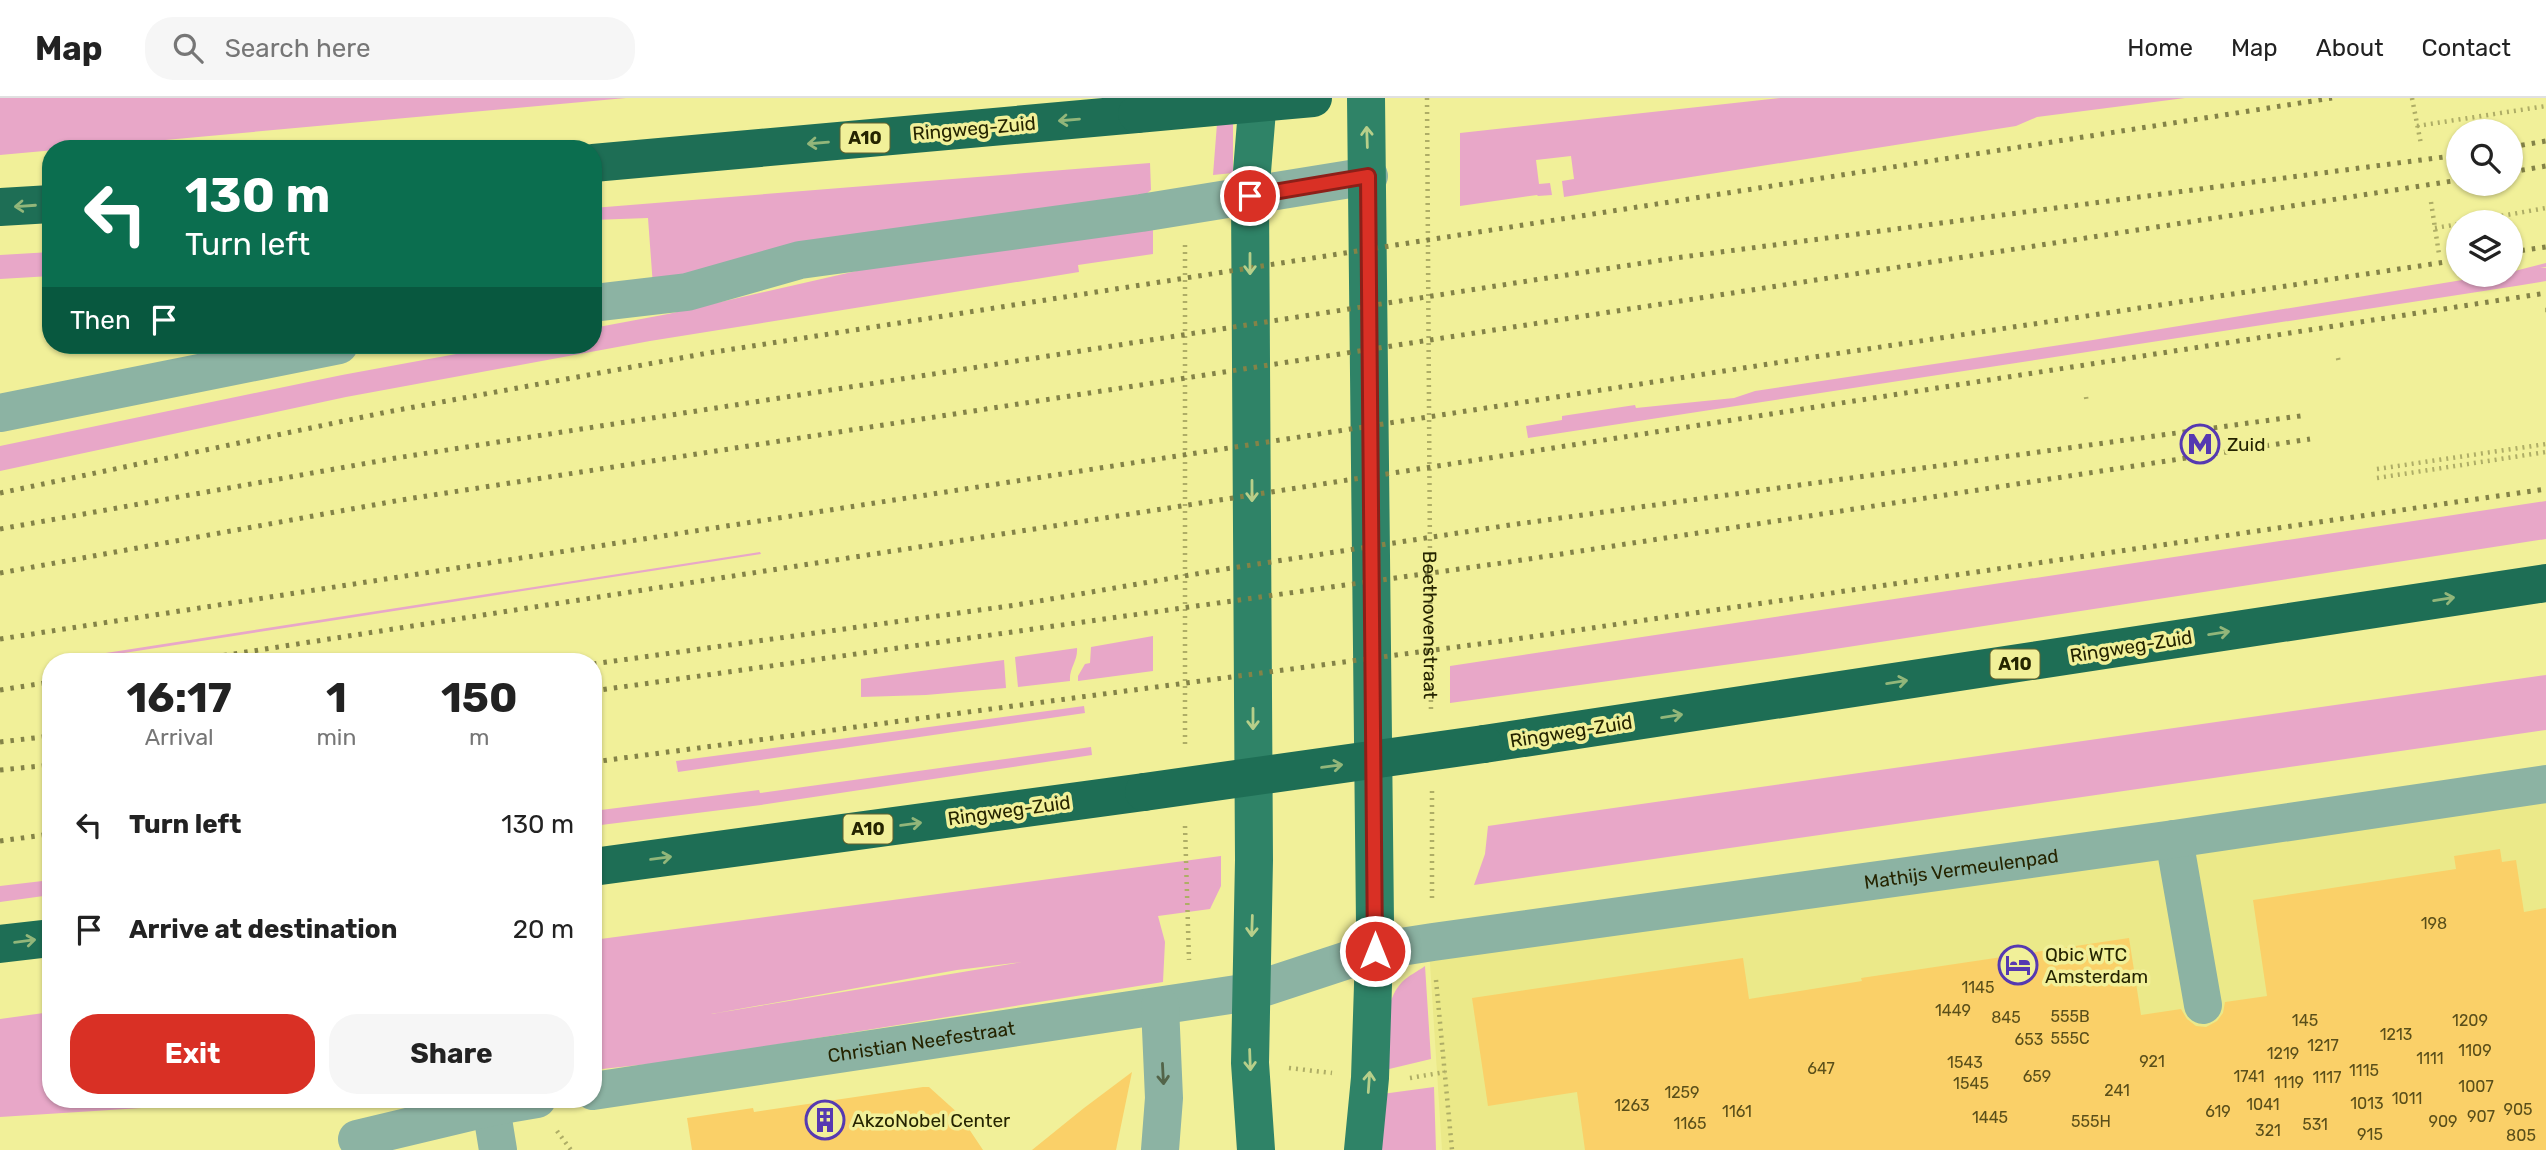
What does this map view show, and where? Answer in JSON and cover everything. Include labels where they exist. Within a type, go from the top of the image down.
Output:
[{"type":"highway","name":"Ringweg-Zuid","points":[[602,162],[1313,98]]},
{"type":"highway","points":[[0,207],[42,205]]},
{"type":"highway","name":"Ringweg-Zuid","points":[[602,866],[1484,744],[2546,583]]},
{"type":"highway","points":[[0,944],[42,939]]},
{"type":"main road","points":[[1256,1150],[1250,1063],[1254,846],[1250,196],[1258,98]]},
{"type":"main road","points":[[1363,1150],[1370,1078],[1375,951],[1366,98]]},
{"type":"street","points":[[602,302],[687,292],[800,260],[1184,206],[1368,176]]},
{"type":"street","points":[[0,414],[295,354]]},
{"type":"street","name":"Mathijs Vermeulenpad","points":[[1250,992],[1375,951],[2546,784]]},
{"type":"street","points":[[2174,839],[2203,1006]]},
{"type":"street","name":"Christian Neefestraat","points":[[602,1090],[1250,992]]},
{"type":"street","points":[[1160,1006],[1164,1098],[1160,1150]]},
{"type":"street","points":[[357,1139],[487,1108]]},
{"type":"street","points":[[491,1108],[498,1150]]},
{"type":"path","name":"Beethovenstraat","points":[[1427,98],[1431,721]]},
{"type":"path","points":[[2412,98],[2421,144]]},
{"type":"path","points":[[2417,126],[2546,106]]},
{"type":"path","points":[[2431,202],[2439,254]]},
{"type":"path","points":[[1184,206],[1187,436],[1185,750]]},
{"type":"path","points":[[2523,212],[2546,208]]},
{"type":"path","points":[[2435,228],[2446,226]]},
{"type":"path","points":[[2377,469],[2546,444]]},
{"type":"path","points":[[2377,478],[2546,452]]},
{"type":"path","points":[[1432,790],[1433,942],[1452,1150]]},
{"type":"path","points":[[1185,818],[1185,873]]},
{"type":"path","points":[[1402,1079],[1445,1072]]},
{"type":"shaded area","points":[[0,98],[626,98],[165,140],[42,140],[42,151],[0,155]]},
{"type":"shaded area","points":[[1219,98],[1233,98],[1233,173],[1213,175]]},
{"type":"shaded area","points":[[1780,98],[2185,98],[2037,117],[2016,126],[1564,197],[1562,181],[1574,179],[1571,156],[1536,160],[1539,184],[1550,183],[1552,195],[1460,206],[1460,133]]},
{"type":"shaded area","points":[[1150,163],[1151,190],[1140,199],[653,286],[648,218],[602,220],[602,207]]},
{"type":"shaded area","points":[[1153,225],[1153,254],[1078,265],[1079,272],[602,350],[602,326],[874,267]]},
{"type":"shaded area","points":[[42,253],[42,277],[0,279],[0,255]]},
{"type":"shaded area","points":[[2546,263],[2546,267],[2540,268],[2546,268],[2546,281],[2523,285],[2523,269]]},
{"type":"shaded area","points":[[2446,283],[2446,287],[2510,287],[1528,438],[1526,426],[1562,420],[1562,416],[1635,405],[1636,408],[1734,398],[1755,391]]},
{"type":"shaded area","points":[[456,354],[579,354],[346,397],[0,471],[0,446]]},
{"type":"shaded area","points":[[2546,501],[2546,539],[1796,655],[1450,703],[1450,666]]},
{"type":"shaded area","points":[[760,552],[761,554],[124,653],[106,653]]},
{"type":"shaded area","points":[[1153,636],[1153,671],[1078,681],[1085,664],[1090,663],[1091,647]]},
{"type":"shaded area","points":[[1077,648],[1070,681],[1018,687],[1015,657]]},
{"type":"shaded area","points":[[1004,660],[1006,688],[861,697],[861,679]]},
{"type":"shaded area","points":[[2546,675],[2546,730],[1474,885],[1485,854],[1488,826]]},
{"type":"shaded area","points":[[1084,706],[1085,713],[678,772],[676,761]]},
{"type":"shaded area","points":[[1091,747],[1092,755],[761,805],[602,825],[602,810],[759,790],[760,793]]},
{"type":"shaded area","points":[[2546,794],[2546,1150],[1442,1150],[1429,948]]},
{"type":"shaded area","points":[[1221,856],[1221,886],[1210,909],[1158,916],[1165,942],[1163,982],[676,1061],[602,1069],[602,939]],"holes":[[[1022,962],[711,1014],[957,970]]]},
{"type":"shaded area","points":[[42,881],[42,896],[0,902],[0,886]]},
{"type":"shaded area","points":[[1425,966],[1431,1059],[1385,1070],[1386,1024],[1391,1001],[1402,982]]},
{"type":"shaded area","points":[[42,1013],[42,1108],[141,1108],[0,1117],[0,1019]]},
{"type":"shaded area","points":[[1434,1087],[1436,1150],[1375,1150],[1382,1094]]},
{"type":"building","points":[[2500,849],[2502,862],[2516,860],[2524,912],[2546,908],[2546,1150],[1585,1150],[1577,1092],[1488,1106],[1472,998],[1743,958],[1749,999],[1862,981],[1861,978],[2129,938],[2141,1015],[2181,1009],[2187,1019],[2196,1026],[2206,1027],[2217,1021],[2223,1013],[2225,1002],[2267,996],[2253,900],[2456,869],[2454,856]]},
{"type":"building","name":"AkzoNobel Center","points":[[1132,1072],[1116,1150],[1032,1150],[1084,1108]]},
{"type":"building","name":"AkzoNobel Center","points":[[929,1087],[959,1114],[983,1150],[692,1150],[687,1118],[753,1108],[754,1112]]},
{"type":"railway","points":[[0,493],[387,412],[708,353],[2332,98]]},
{"type":"railway","points":[[2523,145],[2546,141]]},
{"type":"railway","points":[[0,529],[396,458],[1675,258],[2446,157]]},
{"type":"railway","points":[[2523,170],[2546,166]]},
{"type":"railway","points":[[0,573],[401,500],[2446,182]]},
{"type":"railway","points":[[2523,250],[2546,247]]},
{"type":"railway","points":[[0,639],[1814,357],[2446,262]]},
{"type":"railway","points":[[240,653],[2546,293]]},
{"type":"railway","points":[[602,663],[1016,605],[1510,525],[2307,415]]},
{"type":"railway","points":[[602,690],[1509,562],[2310,439]]},
{"type":"railway","points":[[602,761],[1509,640],[2546,489]]},
{"type":"railway","points":[[0,690],[42,683]]},
{"type":"railway","points":[[0,742],[42,737]]},
{"type":"railway","points":[[0,770],[42,766]]},
{"type":"railway","points":[[0,841],[42,835]]},
{"type":"place","name":"Zuid","points":[[2200,444]]},
{"type":"place","name":"Qbic WTC Amsterdam","points":[[2018,965]]},
{"type":"place","name":"AkzoNobel Center","points":[[825,1120]]},
{"type":"route","points":[[1250,196],[1368,176],[1375,951]]}]
